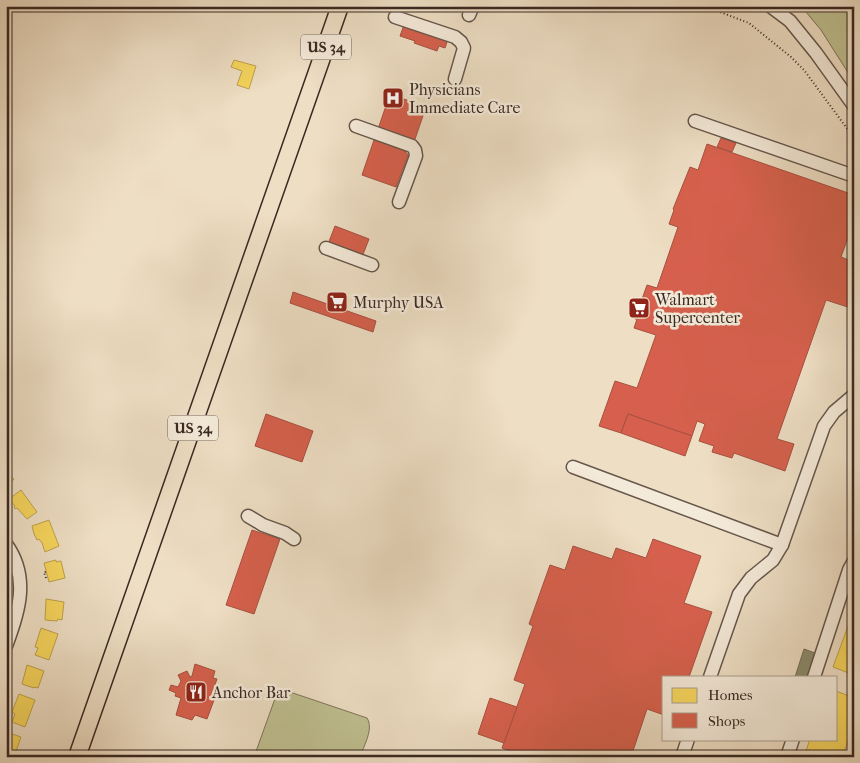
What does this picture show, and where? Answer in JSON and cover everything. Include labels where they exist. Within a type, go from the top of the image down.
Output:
[{"type":"main road","name":"US 34","points":[[77,757],[340,6]]},
{"type":"street","points":[[770,6],[790,22],[816,52],[854,106]]},
{"type":"street","points":[[395,17],[455,37],[461,42],[464,48],[455,79]]},
{"type":"street","points":[[694,121],[854,176]]},
{"type":"street","points":[[356,126],[412,146],[415,150],[416,156],[399,202]]},
{"type":"street","points":[[326,248],[372,265]]},
{"type":"street","points":[[710,676],[739,594],[751,578],[773,560],[782,545],[824,426],[834,412],[854,394]]},
{"type":"street","points":[[573,467],[782,545]]},
{"type":"street","points":[[248,516],[294,539]]},
{"type":"street","points":[[6,544],[12,552],[21,583],[18,613],[6,646]]},
{"type":"street","points":[[814,676],[849,570],[854,561]]},
{"type":"street","points":[[682,757],[688,740]]},
{"type":"street","points":[[786,757],[793,740]]},
{"type":"path","points":[[704,6],[749,23],[791,57],[804,70],[854,138]]},
{"type":"path","points":[[46,578],[44,572],[47,572]]},
{"type":"green space","points":[[801,6],[854,6],[854,82],[821,30]]},
{"type":"green space","points":[[281,689],[367,718],[369,732],[360,757],[254,757],[277,693]]},
{"type":"building: Homes","points":[[234,60],[256,66],[249,89],[237,85],[242,71],[231,67]]},
{"type":"building: Homes","points":[[6,473],[14,479],[6,489]]},
{"type":"building: Homes","points":[[21,490],[37,512],[27,519],[17,508],[15,509],[15,506],[9,499]]},
{"type":"building: Homes","points":[[49,520],[59,546],[45,552],[42,543],[39,539],[37,540],[34,534],[32,526]]},
{"type":"building: Homes","points":[[56,560],[56,562],[61,561],[65,578],[49,582],[44,563]]},
{"type":"building: Homes","points":[[46,599],[64,602],[62,620],[45,620]]},
{"type":"building: Homes","points":[[854,610],[854,675],[833,667]]},
{"type":"building: Homes","points":[[41,628],[58,634],[49,660],[35,655],[38,648],[35,647]]},
{"type":"building: Homes","points":[[27,665],[44,671],[38,688],[22,684]]},
{"type":"building: Homes","points":[[838,692],[854,698],[854,726],[842,757],[804,757],[810,740],[838,740]]},
{"type":"building: Homes","points":[[19,694],[35,700],[25,727],[12,722],[15,714],[12,712]]},
{"type":"building: Homes","points":[[6,732],[21,737],[15,754],[6,753]]},
{"type":"building: Shops","points":[[404,25],[448,39],[445,48],[439,46],[437,51],[400,36]]},
{"type":"building: Shops","points":[[390,94],[426,107],[413,145],[377,132]]},
{"type":"building: Shops","points":[[721,138],[736,143],[732,152],[717,147]]},
{"type":"building: Shops","points":[[374,140],[405,151],[408,155],[396,187],[362,175]]},
{"type":"building: Shops","points":[[707,144],[854,195],[854,221],[841,257],[854,262],[854,309],[826,300],[777,439],[794,444],[785,471],[734,453],[732,458],[712,452],[714,446],[699,441],[705,424],[697,421],[692,436],[628,414],[621,433],[599,426],[615,381],[637,388],[656,335],[634,328],[637,319],[635,319],[647,285],[657,288],[678,227],[669,224],[673,209],[690,167],[698,170]]},
{"type":"building: Shops","points":[[335,226],[369,239],[362,257],[328,244]]},
{"type":"building: Shops","name":"Murphy USA","points":[[293,292],[376,321],[373,332],[290,303]]},
{"type":"building: Shops","name":"Murphy USA","points":[[339,294],[343,296],[338,308],[332,305],[335,298],[338,299]]},
{"type":"building: Shops","points":[[266,414],[313,431],[302,462],[255,446]]},
{"type":"building: Shops","points":[[628,414],[692,436],[685,456],[621,433]]},
{"type":"building: Shops","points":[[252,530],[280,539],[254,614],[226,605]]},
{"type":"building: Shops","points":[[653,539],[701,556],[684,603],[712,612],[689,676],[662,676],[662,714],[647,709],[631,757],[526,757],[502,748],[525,684],[514,680],[533,626],[529,624],[550,565],[565,570],[573,546],[612,559],[616,548],[646,558]]},
{"type":"building: Shops","name":"Anchor Bar","points":[[195,664],[215,671],[213,678],[217,679],[213,690],[217,692],[207,719],[195,715],[192,720],[176,715],[181,698],[175,696],[176,693],[169,690],[171,685],[178,687],[181,681],[178,675],[187,671],[190,677],[192,676]]},
{"type":"building: Shops","points":[[490,698],[517,707],[504,743],[478,734]]},
{"type":"building: Industry","points":[[804,649],[815,653],[807,676],[795,676]]},
{"type":"place","name":"Physicians Immediate Care","points":[[393,98]]},
{"type":"place","name":"Murphy USA","points":[[337,302]]},
{"type":"place","name":"Walmart Supercenter","points":[[639,308]]},
{"type":"place","name":"Anchor Bar","points":[[196,692]]}]
